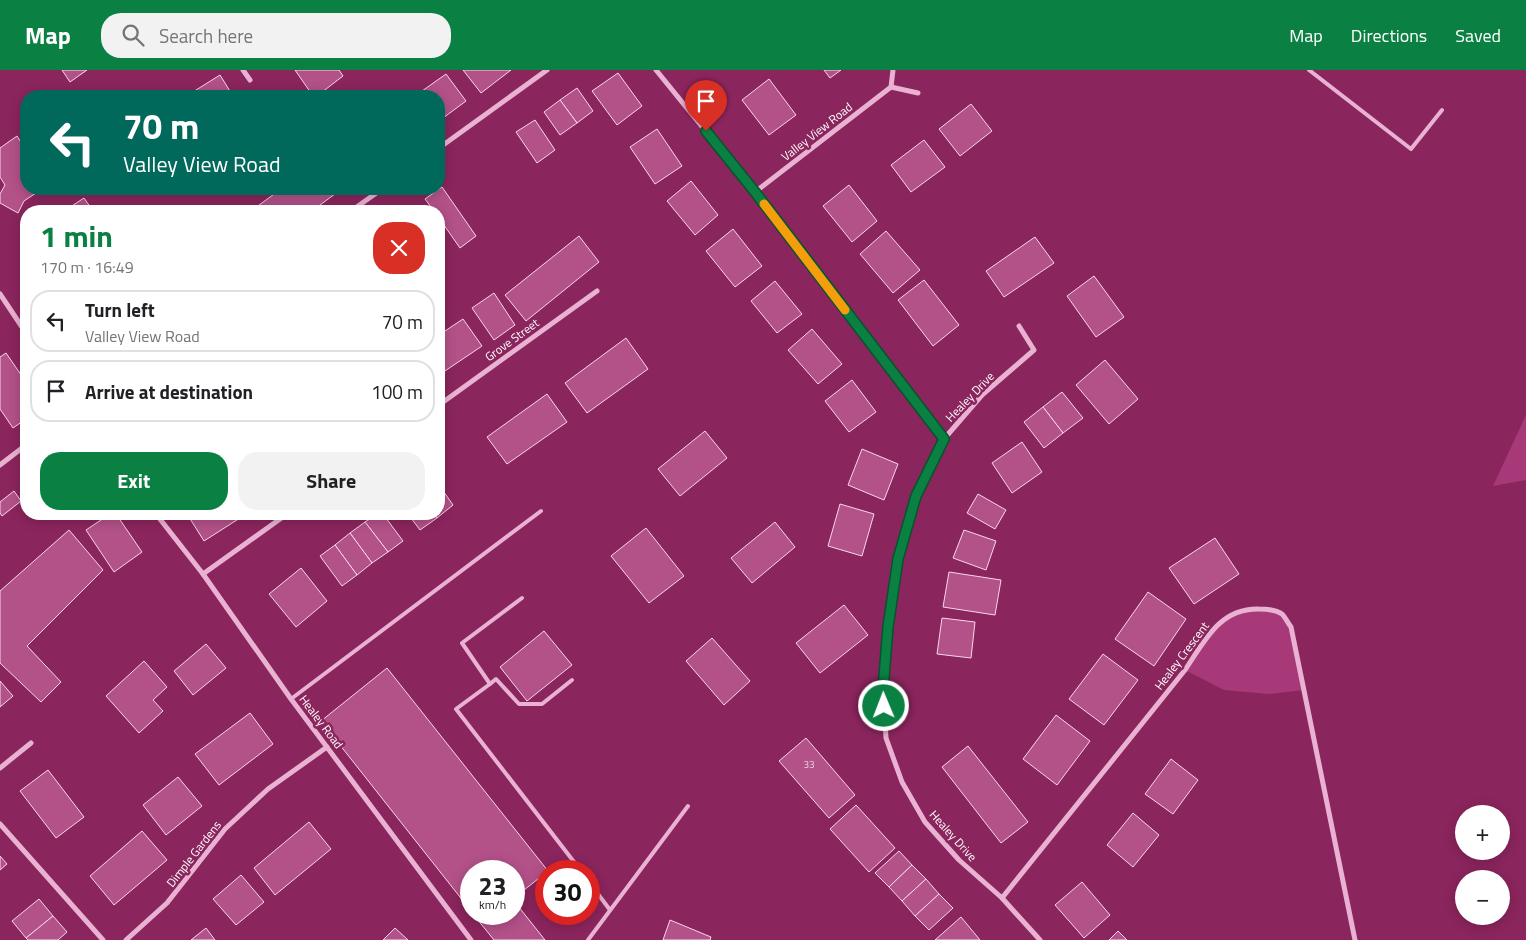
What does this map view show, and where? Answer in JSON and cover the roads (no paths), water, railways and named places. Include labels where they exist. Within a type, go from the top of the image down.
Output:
[{"type":"street","points":[[243,70],[250,80]]},
{"type":"street","points":[[445,144],[547,70]]},
{"type":"street","points":[[656,70],[755,192],[944,439]]},
{"type":"street","points":[[893,70],[891,87],[918,93]]},
{"type":"street","name":"Valley View Road","points":[[755,192],[891,87]]},
{"type":"street","points":[[359,205],[374,195]]},
{"type":"street","name":"Grove Street","points":[[445,401],[597,291]]},
{"type":"street","points":[[0,294],[20,324]]},
{"type":"street","name":"Healey Drive","points":[[1019,326],[1034,350],[982,395],[944,439],[916,496],[898,559],[888,627],[883,689],[886,738],[902,782],[925,822],[959,860],[1002,898],[1040,940]]},
{"type":"street","points":[[0,465],[20,450]]},
{"type":"street","name":"Healey Road","points":[[161,520],[203,574],[291,699],[472,940]]},
{"type":"street","points":[[203,574],[279,520]]},
{"type":"street","name":"Healey Crescent","points":[[1002,898],[1185,670],[1205,639],[1224,618],[1245,609],[1266,609],[1282,614],[1291,627],[1355,940]]},
{"type":"street","points":[[0,768],[31,743]]},
{"type":"street","name":"Dimple Gardens","points":[[126,940],[167,903],[225,828],[268,789],[327,747]]},
{"type":"street","points":[[0,824],[103,940]]},
{"type":"lane","points":[[1308,70],[1411,148],[1442,110]]},
{"type":"lane","points":[[291,699],[541,511]]},
{"type":"lane","points":[[490,684],[462,643],[522,598]]},
{"type":"lane","points":[[572,680],[542,704],[536,705],[518,704],[496,679],[456,709],[573,860]]},
{"type":"lane","points":[[588,940],[688,806]]},
{"type":"lane","points":[[600,897],[610,910]]}]
